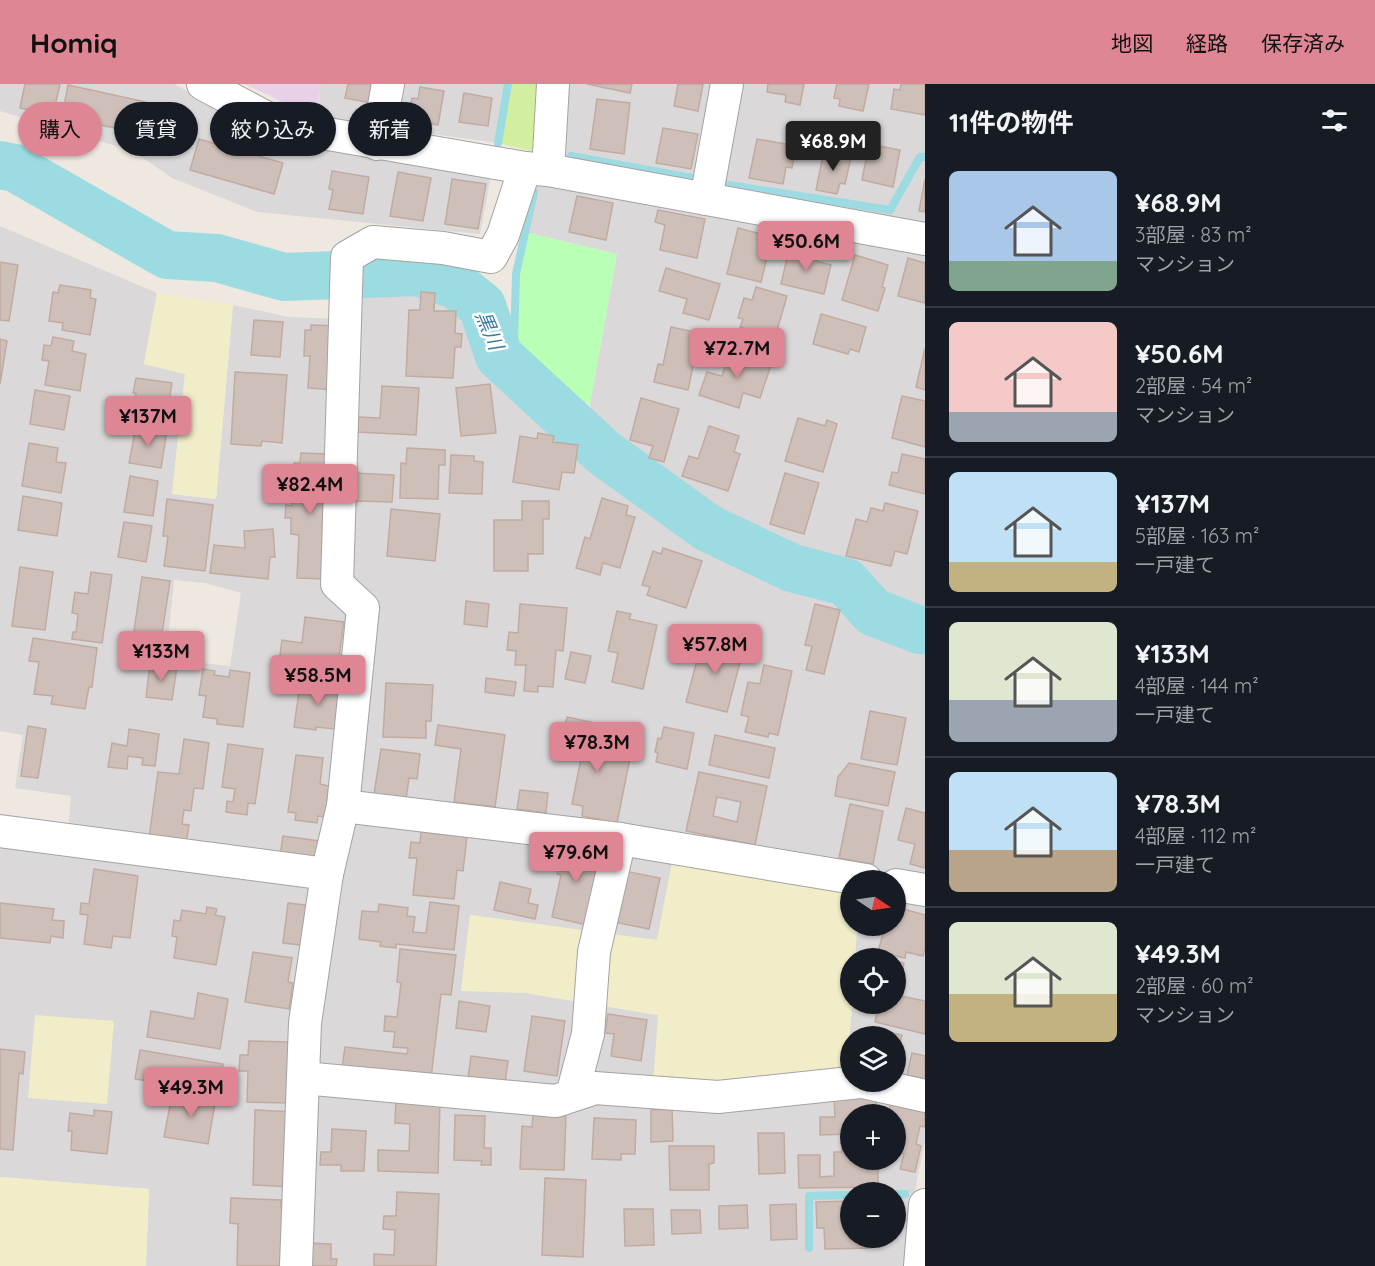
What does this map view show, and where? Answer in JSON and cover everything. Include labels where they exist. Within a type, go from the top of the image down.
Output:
[{"type":"street","points":[[203,84],[282,126],[348,139]]},
{"type":"street","points":[[385,102],[388,84]]},
{"type":"street","points":[[296,1266],[305,1023],[327,874],[344,806],[363,609],[337,584],[347,257],[373,242],[443,248],[491,257],[536,169],[553,84]]},
{"type":"street","points":[[706,199],[727,84]]},
{"type":"street","points":[[432,153],[536,169],[925,239]]},
{"type":"street","points":[[344,806],[620,839],[840,876]]},
{"type":"street","points":[[0,831],[327,874]]},
{"type":"street","points":[[572,1095],[588,1034],[594,952],[620,839]]},
{"type":"street","points":[[906,887],[925,890]]},
{"type":"street","points":[[303,1078],[556,1101],[595,1089],[718,1097],[840,1084]]},
{"type":"street","points":[[906,1092],[925,1096]]},
{"type":"street","points":[[920,1266],[925,1205]]},
{"type":"shaded area","points":[[0,84],[174,84],[210,103],[210,156],[336,156],[336,150],[348,152],[348,156],[374,156],[491,176],[480,234],[257,212],[172,178],[140,156],[198,156],[198,102],[114,102],[114,145],[102,142],[102,102],[18,102],[18,116],[0,111]]},
{"type":"shaded area","points":[[245,84],[321,84],[318,102],[283,102]]},
{"type":"shaded area","points":[[321,84],[508,84],[498,143],[432,134],[432,102],[348,102],[348,122],[336,121],[336,102],[319,102]]},
{"type":"shaded area","points":[[539,84],[925,84],[925,618],[841,565],[789,548],[695,505],[594,426],[590,404],[617,254],[525,232],[534,192]]},
{"type":"shaded area","points":[[0,226],[157,293],[144,364],[185,374],[172,494],[216,499],[233,305],[288,317],[340,319],[338,287],[418,285],[460,296],[495,361],[598,456],[702,538],[795,583],[840,594],[858,622],[925,646],[925,1142],[917,1179],[908,1266],[146,1266],[149,1189],[0,1177],[0,826],[68,833],[71,796],[15,788],[23,735],[0,731]],"holes":[[[174,580],[205,583],[241,593],[230,666],[166,659]],[[840,870],[906,870],[906,936],[856,936],[856,948],[906,948],[906,1014],[851,1014],[850,1026],[906,1026],[906,1092],[840,1092],[840,1071],[659,1015],[526,993],[461,990],[470,915],[657,941],[840,894]]]},
{"type":"shaded area","points":[[157,293],[233,305],[216,499],[172,494],[185,374],[144,364]]},
{"type":"shaded area","points":[[673,857],[840,888],[840,936],[856,936],[856,948],[840,948],[840,1014],[851,1014],[850,1026],[840,1026],[840,1074],[714,1087],[653,1083],[658,1015],[526,993],[461,991],[470,915],[657,940]]},
{"type":"shaded area","points":[[35,1015],[114,1021],[107,1104],[28,1098]]},
{"type":"shaded area","points":[[0,1177],[149,1189],[146,1266],[0,1266]]},
{"type":"green space","points":[[508,84],[539,84],[536,152],[498,143]]},
{"type":"green space","points":[[525,232],[617,254],[590,404],[558,395],[514,342],[516,274]]},
{"type":"building","points":[[25,84],[60,84],[56,102],[21,102]]},
{"type":"building","points":[[348,84],[375,84],[371,102],[345,98]]},
{"type":"building","points":[[587,84],[632,84],[630,93]]},
{"type":"building","points":[[678,84],[703,84],[698,111],[674,106]]},
{"type":"building","points":[[768,84],[804,84],[800,105],[785,102],[786,95],[767,92]]},
{"type":"building","points":[[837,84],[869,84],[863,111],[839,106],[840,99],[834,98]]},
{"type":"building","points":[[901,84],[925,84],[925,115],[891,109],[894,89],[900,90]]},
{"type":"building","points":[[68,85],[146,102],[114,102],[114,128],[102,125],[102,102],[65,102]]},
{"type":"building","points":[[420,87],[444,91],[438,125],[432,124],[432,102],[411,102],[412,98],[418,99]]},
{"type":"building","points":[[464,93],[492,98],[488,126],[459,122]]},
{"type":"building","points":[[597,99],[630,103],[624,154],[590,149]]},
{"type":"building","points":[[663,128],[698,134],[691,169],[656,163]]},
{"type":"building","points":[[199,139],[210,142],[210,156],[258,156],[283,163],[274,194],[190,170],[194,156],[198,156]]},
{"type":"building","points":[[757,139],[797,146],[792,168],[786,167],[783,184],[749,178]]},
{"type":"building","points":[[869,144],[900,150],[893,187],[862,180]]},
{"type":"building","points":[[824,151],[851,157],[845,184],[840,183],[837,194],[816,190]]},
{"type":"building","points":[[332,171],[369,177],[363,214],[329,209],[333,190],[329,189]]},
{"type":"building","points":[[398,172],[431,178],[423,221],[390,216]]},
{"type":"building","points":[[452,179],[486,184],[478,229],[445,224]]},
{"type":"building","points":[[925,179],[925,212],[919,211]]},
{"type":"building","points":[[577,196],[613,203],[606,240],[569,232]]},
{"type":"building","points":[[658,210],[705,219],[697,258],[660,250],[665,225],[655,222]]},
{"type":"building","points":[[738,228],[772,237],[761,282],[727,274]]},
{"type":"building","points":[[806,247],[819,249],[816,261],[831,265],[824,294],[781,284],[788,254],[803,258]]},
{"type":"building","points":[[855,255],[888,265],[882,287],[885,288],[878,311],[842,300]]},
{"type":"building","points":[[908,258],[925,263],[925,303],[898,296]]},
{"type":"building","points":[[0,262],[18,265],[9,321],[0,320]]},
{"type":"building","points":[[666,268],[720,284],[709,320],[683,313],[687,299],[659,291]]},
{"type":"building","points":[[60,285],[91,290],[90,298],[96,299],[90,335],[62,330],[63,323],[49,321],[53,292],[58,293]]},
{"type":"building","points":[[756,287],[787,296],[775,337],[740,327],[743,319],[738,318],[744,298],[752,300]]},
{"type":"building","points":[[421,292],[435,293],[434,311],[456,311],[455,333],[462,334],[461,347],[455,347],[453,378],[406,376],[409,310],[420,310]]},
{"type":"building","points":[[821,314],[866,327],[859,352],[850,349],[848,354],[813,344]]},
{"type":"building","points":[[254,320],[283,322],[280,357],[251,355]]},
{"type":"building","points":[[311,325],[340,326],[338,390],[308,388],[310,356],[304,356],[305,330],[311,330]]},
{"type":"building","points":[[671,327],[700,333],[688,390],[654,382],[658,364],[663,365]]},
{"type":"building","points":[[53,337],[74,341],[72,351],[86,354],[80,391],[45,385],[49,361],[42,360],[44,345],[51,346]]},
{"type":"building","points":[[0,339],[7,341],[0,384]]},
{"type":"building","points":[[731,348],[772,362],[760,398],[743,393],[739,408],[699,395],[707,372],[722,376]]},
{"type":"building","points":[[925,348],[925,390],[916,387]]},
{"type":"building","points":[[235,372],[287,375],[282,443],[262,441],[261,446],[231,444]]},
{"type":"building","points":[[136,378],[172,383],[166,420],[140,416],[141,409],[133,408]]},
{"type":"building","points":[[490,384],[496,433],[461,436],[456,388]]},
{"type":"building","points":[[382,386],[419,388],[416,435],[357,432],[358,417],[380,418]]},
{"type":"building","points":[[35,390],[70,396],[64,430],[30,424]]},
{"type":"building","points":[[902,396],[925,401],[925,447],[892,438]]},
{"type":"building","points":[[641,398],[679,409],[664,462],[649,458],[653,446],[630,440]]},
{"type":"building","points":[[798,418],[825,426],[827,420],[837,424],[823,472],[785,461]]},
{"type":"building","points":[[136,426],[167,431],[161,468],[129,463]]},
{"type":"building","points":[[709,426],[739,436],[734,452],[740,454],[728,491],[682,476],[689,456],[698,459]]},
{"type":"building","points":[[538,433],[554,436],[553,442],[578,445],[574,473],[562,472],[559,490],[513,482],[520,436],[537,439]]},
{"type":"building","points":[[29,443],[58,448],[56,462],[66,463],[61,493],[22,486]]},
{"type":"building","points":[[407,448],[445,450],[445,465],[439,465],[438,499],[400,498],[401,463],[406,464]]},
{"type":"building","points":[[301,453],[326,454],[325,579],[297,578],[299,535],[291,534],[291,518],[285,518],[286,505],[292,506],[294,463],[300,463]]},
{"type":"building","points":[[902,454],[925,459],[925,494],[889,485],[892,472],[898,473]]},
{"type":"building","points":[[451,455],[474,456],[474,461],[483,462],[482,494],[449,493]]},
{"type":"building","points":[[354,473],[394,475],[392,502],[353,501]]},
{"type":"building","points":[[785,473],[819,483],[804,534],[770,524]]},
{"type":"building","points":[[130,476],[158,481],[153,516],[124,512]]},
{"type":"building","points":[[23,496],[62,503],[57,536],[18,530]]},
{"type":"building","points":[[602,498],[628,506],[626,515],[635,517],[620,568],[603,563],[600,575],[576,568],[585,537],[590,539]]},
{"type":"building","points":[[167,499],[213,505],[205,571],[164,566],[168,536],[163,536]]},
{"type":"building","points":[[522,501],[549,501],[549,519],[543,519],[543,554],[528,554],[528,571],[494,571],[494,520],[522,520]]},
{"type":"building","points":[[885,503],[918,511],[907,554],[895,551],[891,566],[846,556],[856,519],[867,522],[871,508],[883,511]]},
{"type":"building","points":[[391,509],[440,514],[435,561],[387,556]]},
{"type":"building","points":[[124,522],[152,526],[146,562],[118,557]]},
{"type":"building","points":[[273,529],[275,557],[270,557],[268,579],[210,573],[214,545],[245,548],[244,531]]},
{"type":"building","points":[[663,548],[702,561],[686,608],[647,595],[650,587],[642,585],[653,551],[661,554]]},
{"type":"building","points":[[20,567],[53,572],[45,630],[12,626]]},
{"type":"building","points":[[91,572],[112,575],[102,643],[72,639],[73,632],[76,632],[78,614],[72,613],[75,592],[88,594]]},
{"type":"building","points":[[142,577],[170,581],[161,640],[133,637]]},
{"type":"building","points":[[466,601],[489,604],[487,627],[464,624]]},
{"type":"building","points":[[520,604],[567,608],[563,651],[556,650],[553,687],[538,686],[538,692],[524,691],[526,665],[515,665],[516,651],[507,650],[509,632],[518,633]]},
{"type":"building","points":[[815,604],[840,610],[824,674],[806,670],[812,646],[805,645]]},
{"type":"building","points":[[617,611],[631,614],[629,619],[657,625],[643,689],[612,682],[618,653],[608,651]]},
{"type":"building","points":[[305,617],[344,622],[336,677],[278,669],[282,640],[302,643]]},
{"type":"building","points":[[703,637],[744,647],[727,712],[686,702]]},
{"type":"building","points":[[33,638],[97,648],[92,687],[89,687],[85,709],[51,704],[53,696],[34,694],[39,662],[29,661]]},
{"type":"building","points":[[571,652],[591,656],[585,683],[565,679]]},
{"type":"building","points":[[150,663],[177,667],[172,700],[146,697]]},
{"type":"building","points":[[764,665],[792,671],[778,735],[769,733],[768,737],[745,732],[749,717],[741,715],[748,682],[760,684]]},
{"type":"building","points":[[203,669],[215,671],[214,675],[229,677],[230,670],[250,673],[243,727],[217,724],[217,719],[203,717],[206,696],[199,695]]},
{"type":"building","points":[[486,678],[516,682],[514,696],[485,692]]},
{"type":"building","points":[[318,682],[341,685],[335,729],[316,727],[316,730],[294,727],[300,684],[317,687]]},
{"type":"building","points":[[386,683],[433,685],[431,721],[426,721],[426,738],[383,737]]},
{"type":"building","points":[[870,711],[906,718],[897,765],[861,759]]},
{"type":"building","points":[[567,717],[600,724],[595,745],[623,751],[622,756],[630,758],[617,823],[582,816],[583,806],[572,804],[584,743],[562,739]]},
{"type":"building","points":[[438,725],[505,735],[495,807],[454,802],[461,749],[435,745]]},
{"type":"building","points":[[28,726],[46,729],[38,778],[21,776]]},
{"type":"building","points":[[664,727],[694,733],[687,769],[656,762],[658,753],[655,752],[658,738],[661,739]]},
{"type":"building","points":[[129,729],[159,734],[155,766],[142,765],[143,758],[128,756],[127,769],[108,767],[112,743],[127,746]]},
{"type":"building","points":[[715,735],[775,748],[769,778],[709,765]]},
{"type":"building","points":[[184,739],[209,743],[203,789],[194,788],[191,811],[184,810],[182,824],[189,825],[186,843],[149,838],[158,772],[179,774]]},
{"type":"building","points":[[228,744],[263,749],[255,804],[248,803],[247,815],[226,812],[227,801],[233,802],[235,789],[222,787]]},
{"type":"building","points":[[381,749],[420,754],[417,779],[409,778],[406,799],[374,794]]},
{"type":"building","points":[[296,755],[323,758],[320,784],[329,786],[325,817],[318,816],[317,823],[295,820],[296,813],[288,812]]},
{"type":"building","points":[[849,763],[895,772],[888,806],[835,796],[838,777]]},
{"type":"building","points":[[699,772],[767,786],[755,845],[686,831]],"holes":[[[717,797],[741,802],[737,822],[713,816]]]},
{"type":"building","points":[[520,790],[548,793],[546,813],[517,809]]},
{"type":"building","points":[[850,804],[883,811],[873,864],[839,858]]},
{"type":"building","points":[[906,808],[925,813],[925,868],[910,864],[915,844],[898,840]]},
{"type":"building","points":[[421,832],[467,837],[463,871],[457,870],[454,899],[413,895],[417,858],[409,858],[411,842],[420,843]]},
{"type":"building","points":[[283,836],[319,841],[316,861],[280,856]]},
{"type":"building","points":[[557,843],[602,854],[587,925],[552,917],[561,875],[557,874],[559,861],[553,859]]},
{"type":"building","points":[[94,869],[138,876],[130,938],[113,936],[111,948],[84,944],[88,915],[80,914],[81,903],[89,904]]},
{"type":"building","points":[[624,871],[660,878],[649,929],[614,922]]},
{"type":"building","points":[[500,882],[531,889],[528,903],[538,905],[535,919],[494,910]]},
{"type":"building","points":[[430,902],[459,906],[454,950],[396,944],[396,948],[380,946],[381,942],[359,939],[362,911],[378,912],[379,904],[408,908],[407,916],[415,917],[413,932],[426,933]]},
{"type":"building","points":[[0,903],[54,909],[52,920],[64,921],[63,938],[51,936],[50,943],[0,938]]},
{"type":"building","points":[[288,903],[313,906],[308,946],[283,943]]},
{"type":"building","points":[[207,907],[217,909],[215,915],[225,917],[216,965],[174,958],[177,937],[172,936],[174,920],[180,921],[182,910],[206,914]]},
{"type":"building","points":[[906,910],[925,915],[923,956],[906,952],[906,948],[879,948],[882,936],[906,936]]},
{"type":"building","points":[[400,949],[456,955],[451,995],[441,994],[431,1078],[342,1068],[345,1047],[407,1054],[408,1048],[393,1047],[395,1032],[384,1031],[385,1016],[397,1017],[401,983],[397,982]]},
{"type":"building","points":[[253,952],[292,958],[288,982],[293,983],[289,1009],[245,1002]]},
{"type":"building","points":[[198,993],[228,999],[220,1049],[147,1037],[151,1011],[194,1019]]},
{"type":"building","points":[[906,997],[925,1001],[925,1034],[906,1029],[906,1026],[892,1026],[875,1022],[877,1014],[906,1014]]},
{"type":"building","points":[[459,1001],[490,1006],[486,1032],[456,1028]]},
{"type":"building","points":[[608,1014],[647,1020],[641,1061],[611,1056],[614,1034],[605,1033]]},
{"type":"building","points":[[532,1016],[565,1021],[557,1076],[524,1071]]},
{"type":"building","points":[[249,1041],[289,1042],[287,1103],[247,1102],[248,1071],[239,1071],[240,1055],[248,1055]]},
{"type":"building","points":[[0,1049],[25,1052],[23,1074],[19,1073],[13,1150],[0,1149]]},
{"type":"building","points":[[140,1050],[223,1064],[219,1093],[135,1079]]},
{"type":"building","points":[[912,1053],[925,1056],[925,1079],[907,1075]]},
{"type":"building","points":[[471,1056],[508,1061],[505,1083],[468,1078]]},
{"type":"building","points":[[191,1093],[216,1098],[208,1144],[164,1137],[172,1095],[190,1099]]},
{"type":"building","points":[[396,1098],[440,1100],[438,1173],[378,1171],[378,1150],[409,1151],[410,1124],[395,1123]]},
{"type":"building","points":[[834,1098],[876,1098],[876,1104],[840,1104],[840,1134],[820,1135],[820,1117],[835,1117]]},
{"type":"building","points":[[906,1106],[925,1110],[925,1127],[920,1126],[916,1144],[921,1146],[915,1172],[905,1170]]},
{"type":"building","points":[[672,1109],[673,1141],[651,1142],[651,1110]]},
{"type":"building","points":[[94,1110],[112,1112],[107,1154],[71,1150],[72,1131],[68,1131],[70,1113],[94,1116]]},
{"type":"building","points":[[255,1110],[296,1112],[293,1187],[253,1185]]},
{"type":"building","points":[[455,1115],[485,1116],[484,1148],[491,1148],[491,1165],[481,1165],[482,1161],[454,1160]]},
{"type":"building","points":[[533,1115],[566,1116],[564,1170],[520,1169],[522,1126],[532,1127]]},
{"type":"building","points":[[594,1118],[636,1120],[635,1154],[621,1154],[621,1160],[592,1159]]},
{"type":"building","points":[[332,1129],[366,1131],[364,1171],[341,1171],[341,1165],[320,1165],[321,1152],[331,1152]]},
{"type":"building","points":[[758,1133],[784,1133],[785,1173],[759,1174]]},
{"type":"building","points":[[669,1146],[714,1146],[714,1163],[709,1164],[709,1190],[670,1190]]},
{"type":"building","points":[[834,1152],[840,1152],[840,1170],[878,1170],[878,1182],[840,1182],[840,1187],[799,1188],[798,1155],[820,1155],[820,1177],[834,1176]]},
{"type":"building","points":[[545,1178],[586,1180],[583,1257],[542,1255]]},
{"type":"building","points":[[397,1192],[439,1194],[436,1266],[374,1266],[374,1254],[394,1255],[395,1230],[383,1229],[384,1216],[396,1216]]},
{"type":"building","points":[[231,1198],[281,1200],[281,1207],[288,1207],[285,1266],[237,1266],[238,1224],[230,1223]]},
{"type":"building","points":[[840,1201],[840,1248],[871,1248],[825,1249],[824,1228],[817,1228],[816,1202]]},
{"type":"building","points":[[796,1204],[797,1239],[771,1240],[770,1205]]},
{"type":"building","points":[[747,1205],[748,1228],[719,1229],[719,1206]]},
{"type":"building","points":[[624,1209],[653,1209],[654,1245],[625,1246]]},
{"type":"building","points":[[671,1210],[700,1210],[701,1233],[672,1234]]},
{"type":"building","points":[[304,1243],[331,1244],[331,1259],[337,1259],[336,1266],[304,1266]]},
{"type":"waterway","points":[[498,143],[508,84]]},
{"type":"waterway","points":[[571,156],[703,180]]},
{"type":"waterway","points":[[716,183],[890,210],[920,157],[925,157]]},
{"type":"waterway","name":"黒川","points":[[0,165],[15,168],[167,255],[217,258],[284,277],[418,272],[456,285],[482,306],[499,356],[604,453],[708,528],[792,568],[846,582],[873,612],[925,630]]},
{"type":"waterway","points":[[499,356],[514,342],[516,274],[534,192]]},
{"type":"waterway","points":[[809,1248],[809,1196],[840,1195]]}]
